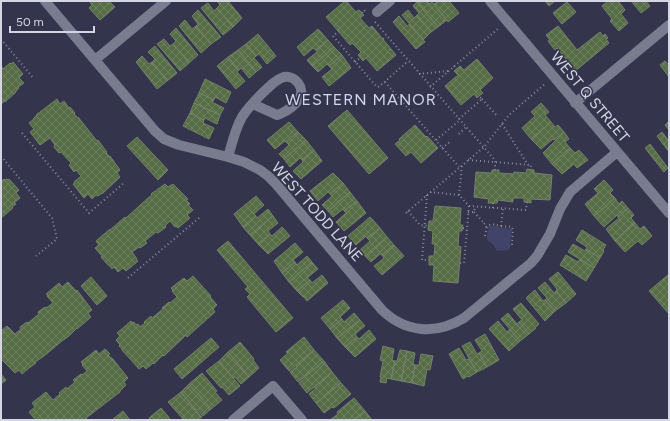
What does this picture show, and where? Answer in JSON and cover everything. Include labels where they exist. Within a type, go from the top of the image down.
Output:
[{"type":"street","name":"WEST TODD LANE","points":[[45,1],[155,131],[164,139],[179,145],[244,162],[268,176],[382,310],[393,320],[407,326],[428,330],[448,326],[464,318],[531,263],[550,234],[560,209],[570,192],[617,152]]},
{"type":"street","points":[[95,60],[166,1]]},
{"type":"street","points":[[373,16],[390,1]]},
{"type":"street","name":"WEST Q STREET","points":[[490,1],[669,212]]},
{"type":"street","points":[[575,103],[669,25]]},
{"type":"street","points":[[228,157],[235,133],[242,118],[258,97],[278,79],[285,77],[293,78],[301,87],[302,92],[299,99],[280,114],[277,115],[253,104]]},
{"type":"street","points":[[233,420],[273,386],[302,420]]},
{"type":"path","points":[[362,13],[364,10],[373,16],[386,36],[484,147],[494,159],[495,170]]},
{"type":"path","points":[[430,87],[499,28]]},
{"type":"path","points":[[339,31],[333,36],[378,87],[408,61]]},
{"type":"path","points":[[383,39],[386,36]]},
{"type":"path","points":[[1,39],[34,79]]},
{"type":"path","points":[[355,62],[360,58]]},
{"type":"path","points":[[454,66],[457,69]]},
{"type":"path","points":[[419,74],[449,71]]},
{"type":"path","points":[[385,82],[460,167]]},
{"type":"path","points":[[428,226],[420,225],[407,212],[484,147],[509,115],[546,84]]},
{"type":"path","points":[[479,96],[497,116]]},
{"type":"path","points":[[436,140],[482,99]]},
{"type":"path","points":[[502,124],[528,165],[531,165],[530,170]]},
{"type":"path","points":[[459,134],[466,127]]},
{"type":"path","points":[[22,133],[89,213],[124,183]]},
{"type":"path","points":[[442,148],[450,142]]},
{"type":"path","points":[[1,156],[52,218],[57,239],[36,256]]},
{"type":"path","points":[[468,160],[528,165]]},
{"type":"path","points":[[459,195],[462,165]]},
{"type":"path","points":[[430,192],[459,195],[469,206],[526,210],[527,202]]},
{"type":"path","points":[[427,195],[422,260],[429,260]]},
{"type":"path","points":[[493,203],[493,208]]},
{"type":"path","points":[[459,263],[464,263],[469,206]]},
{"type":"path","points":[[475,206],[474,212],[487,228]]},
{"type":"path","points":[[501,226],[503,208]]},
{"type":"path","points":[[468,212],[474,212]]},
{"type":"path","points":[[128,278],[199,218]]},
{"type":"path","points":[[485,236],[489,225],[493,224],[512,227],[512,245]]},
{"type":"path","points":[[463,228],[467,229]]},
{"type":"shaded area","points":[[489,226],[512,229],[510,248],[508,250],[497,251],[493,244],[488,241],[487,236]]},
{"type":"building","points":[[109,1],[115,7],[100,20],[89,8],[92,5],[90,2]]},
{"type":"building","points":[[217,1],[228,1],[242,18],[233,27],[217,8],[220,5]]},
{"type":"building","points":[[345,1],[356,12],[359,10],[364,15],[360,18],[369,28],[372,26],[396,55],[377,71],[366,58],[363,61],[358,55],[361,52],[352,43],[350,45],[326,17]]},
{"type":"building","points":[[427,1],[430,4],[432,2],[447,20],[438,27],[417,2]]},
{"type":"building","points":[[438,1],[449,1],[459,13],[448,22],[434,4]]},
{"type":"building","points":[[545,1],[555,1],[549,6]]},
{"type":"building","points":[[608,1],[618,1],[625,10],[621,14],[628,23],[619,31],[610,21],[612,19],[602,6]]},
{"type":"building","points":[[631,1],[646,1],[650,6],[641,13]]},
{"type":"building","points":[[417,2],[438,27],[431,32],[417,15],[419,13],[413,6]]},
{"type":"building","points":[[567,2],[576,12],[562,24],[553,13]]},
{"type":"building","points":[[208,3],[214,11],[217,8],[233,27],[223,35],[201,8]]},
{"type":"building","points":[[198,10],[221,37],[211,44],[196,26],[198,24],[192,16]]},
{"type":"building","points":[[408,10],[414,18],[417,15],[431,32],[423,40],[402,15]]},
{"type":"building","points":[[399,16],[407,26],[410,24],[425,42],[416,49],[393,22]]},
{"type":"building","points":[[185,20],[192,29],[196,26],[211,44],[201,53],[179,26]]},
{"type":"building","points":[[558,26],[577,50],[600,32],[603,36],[605,34],[609,43],[574,72],[568,65],[570,64],[557,48],[555,50],[548,41],[550,40],[546,35]]},
{"type":"building","points":[[176,28],[198,55],[189,63],[173,44],[176,41],[170,34]]},
{"type":"building","points":[[318,29],[328,40],[316,50],[313,48],[304,56],[297,47]]},
{"type":"building","points":[[258,34],[276,56],[267,64],[259,54],[256,56],[246,44]]},
{"type":"building","points":[[164,39],[170,46],[173,44],[189,63],[180,71],[157,44]]},
{"type":"building","points":[[328,40],[334,47],[312,66],[307,60]]},
{"type":"building","points":[[246,44],[256,56],[254,58],[262,67],[256,72],[238,50]]},
{"type":"building","points":[[155,46],[177,73],[167,81],[152,62],[155,59],[148,52]]},
{"type":"building","points":[[334,47],[342,55],[329,66],[327,64],[318,72],[312,66]]},
{"type":"building","points":[[238,50],[256,72],[249,78],[241,68],[239,70],[228,57]]},
{"type":"building","points":[[342,55],[351,68],[329,86],[322,77],[332,69],[329,66]]},
{"type":"building","points":[[142,56],[149,64],[152,62],[167,81],[157,89],[136,62]]},
{"type":"building","points":[[228,57],[239,70],[237,72],[245,81],[236,89],[217,66]]},
{"type":"building","points":[[477,59],[493,78],[480,90],[483,93],[477,98],[474,94],[461,105],[445,86],[458,75],[454,71],[460,66],[464,70]]},
{"type":"building","points":[[665,61],[669,65],[669,77],[660,65]]},
{"type":"building","points":[[13,62],[23,74],[19,78],[24,83],[18,87],[19,88],[16,92],[1,104],[1,65],[3,69]]},
{"type":"building","points":[[205,79],[231,92],[226,103],[215,97],[214,100],[199,93]]},
{"type":"building","points":[[199,93],[214,100],[212,102],[224,108],[220,115],[194,103]]},
{"type":"building","points":[[57,99],[60,104],[64,101],[69,108],[70,107],[75,113],[74,114],[97,141],[98,140],[107,152],[106,153],[120,170],[117,173],[120,177],[102,194],[98,196],[96,195],[92,199],[88,194],[84,198],[73,184],[81,176],[76,170],[74,172],[69,165],[71,163],[61,152],[59,153],[54,147],[55,145],[50,138],[40,145],[30,132],[34,129],[29,123],[36,115]]},
{"type":"building","points":[[194,103],[220,115],[217,124],[205,118],[204,120],[190,113]]},
{"type":"building","points":[[541,103],[549,112],[545,115],[551,122],[531,139],[522,128],[535,116],[531,112]]},
{"type":"building","points":[[347,110],[388,158],[369,174],[328,126]]},
{"type":"building","points":[[190,113],[204,120],[203,123],[214,128],[209,139],[183,126]]},
{"type":"building","points":[[669,121],[669,130],[665,125]]},
{"type":"building","points":[[289,122],[298,132],[275,149],[267,140]]},
{"type":"building","points":[[551,122],[555,127],[558,125],[564,132],[541,149],[531,139]]},
{"type":"building","points":[[415,125],[438,148],[421,163],[411,152],[406,156],[395,144]]},
{"type":"building","points":[[298,132],[306,140],[284,159],[279,154],[289,145],[286,142]]},
{"type":"building","points":[[564,132],[569,139],[565,142],[570,148],[552,164],[543,153]]},
{"type":"building","points":[[662,132],[669,141],[669,152],[657,136]]},
{"type":"building","points":[[137,137],[168,170],[158,180],[127,146]]},
{"type":"building","points":[[306,140],[314,150],[302,160],[300,158],[290,167],[284,159]]},
{"type":"building","points":[[650,144],[668,168],[664,172],[645,148]]},
{"type":"building","points":[[570,148],[575,153],[579,150],[588,160],[577,168],[574,164],[562,174],[552,164]]},
{"type":"building","points":[[314,150],[322,161],[301,179],[293,171],[303,162],[302,160]]},
{"type":"building","points":[[527,169],[534,170],[534,173],[552,175],[550,200],[531,199],[531,203],[524,202],[524,198],[513,198],[513,202],[498,200],[497,203],[488,203],[489,199],[474,197],[476,172],[492,173],[492,170],[499,170],[499,173],[514,174],[514,172],[526,173]]},
{"type":"building","points":[[333,173],[343,183],[330,194],[328,192],[318,201],[310,191]]},
{"type":"building","points":[[4,179],[9,179],[19,190],[16,193],[20,198],[14,203],[16,204],[12,207],[13,208],[1,218],[1,182]]},
{"type":"building","points":[[604,180],[613,190],[610,193],[615,198],[594,216],[585,204],[598,193],[594,189]]},
{"type":"building","points":[[343,183],[350,192],[328,211],[322,205],[332,196],[330,194]]},
{"type":"building","points":[[165,184],[168,187],[173,184],[188,199],[186,200],[190,204],[188,205],[193,210],[187,215],[190,218],[178,228],[176,226],[175,227],[170,221],[165,226],[166,227],[158,233],[156,232],[145,241],[147,243],[132,252],[138,261],[126,271],[123,268],[118,272],[114,267],[112,269],[95,248],[99,245],[96,241],[125,217],[126,218],[152,195],[151,194]]},
{"type":"building","points":[[350,192],[357,201],[333,217],[328,211]]},
{"type":"building","points":[[256,196],[264,205],[254,214],[256,216],[243,227],[234,214]]},
{"type":"building","points":[[615,198],[619,204],[622,201],[628,208],[618,217],[617,215],[604,227],[594,216]]},
{"type":"building","points":[[357,201],[366,213],[344,231],[336,222],[346,213],[344,211]]},
{"type":"building","points":[[435,206],[461,208],[460,225],[463,225],[462,231],[459,231],[458,246],[461,247],[458,283],[433,281],[434,265],[429,265],[429,256],[434,256],[435,244],[432,244],[433,231],[428,230],[429,221],[433,221]]},
{"type":"building","points":[[628,208],[634,215],[631,218],[635,223],[615,241],[606,229]]},
{"type":"building","points":[[268,209],[273,216],[250,235],[243,227],[256,216],[257,218]]},
{"type":"building","points":[[273,216],[278,223],[268,231],[270,234],[258,244],[250,235]]},
{"type":"building","points":[[370,217],[380,228],[367,238],[366,236],[356,245],[348,236]]},
{"type":"building","points":[[635,223],[640,229],[644,226],[652,236],[642,245],[638,241],[625,252],[615,241]]},
{"type":"building","points":[[282,227],[290,236],[268,254],[258,244],[270,234],[272,236]]},
{"type":"building","points":[[380,228],[387,237],[365,256],[360,250],[370,241],[367,238]]},
{"type":"building","points":[[582,230],[606,245],[600,258],[576,240]]},
{"type":"building","points":[[387,237],[394,245],[371,262],[365,256]]},
{"type":"building","points":[[228,241],[293,318],[276,332],[247,297],[250,294],[245,289],[248,287],[217,250]]},
{"type":"building","points":[[295,243],[303,252],[293,260],[295,262],[282,273],[274,261]]},
{"type":"building","points":[[573,244],[585,251],[586,249],[600,258],[594,268],[568,252]]},
{"type":"building","points":[[394,245],[404,256],[382,275],[374,266],[384,258],[382,255]]},
{"type":"building","points":[[566,255],[578,262],[580,259],[594,268],[586,281],[560,265]]},
{"type":"building","points":[[307,256],[312,262],[289,282],[282,273],[295,262],[297,265]]},
{"type":"building","points":[[312,262],[318,269],[307,278],[310,280],[297,291],[289,282]]},
{"type":"building","points":[[558,272],[576,294],[566,303],[556,291],[557,289],[549,279]]},
{"type":"building","points":[[669,274],[669,314],[649,291]]},
{"type":"building","points":[[322,275],[328,283],[307,301],[297,291],[310,280],[312,283]]},
{"type":"building","points":[[193,276],[217,305],[213,309],[215,312],[187,337],[186,335],[154,364],[153,363],[146,369],[143,366],[139,369],[119,346],[120,345],[116,340],[120,336],[117,333],[131,321],[136,325],[138,324],[140,327],[151,316],[152,318],[169,302],[170,303],[177,297],[171,288],[184,278],[187,281]]},
{"type":"building","points":[[91,277],[107,296],[97,305],[81,286]]},
{"type":"building","points":[[68,282],[76,291],[77,290],[92,310],[88,313],[91,317],[22,374],[19,370],[15,373],[1,359],[1,331],[7,326],[15,334],[21,329],[20,327],[27,322],[28,323],[39,314],[38,312],[53,303],[46,294],[59,283],[62,287]]},
{"type":"building","points":[[545,282],[554,293],[556,291],[566,303],[555,311],[545,300],[547,298],[538,288]]},
{"type":"building","points":[[535,290],[543,301],[545,300],[555,311],[545,321],[526,298]]},
{"type":"building","points":[[343,300],[350,308],[340,317],[342,319],[330,329],[321,318]]},
{"type":"building","points":[[521,303],[539,324],[529,334],[519,322],[522,320],[513,309]]},
{"type":"building","points":[[354,313],[360,320],[337,338],[330,329],[342,319],[344,322]]},
{"type":"building","points":[[508,313],[517,324],[519,322],[529,334],[520,341],[501,319]]},
{"type":"building","points":[[360,320],[365,326],[355,334],[357,337],[345,347],[337,338]]},
{"type":"building","points":[[498,321],[507,332],[510,329],[520,341],[509,351],[489,329]]},
{"type":"building","points":[[369,330],[376,339],[355,357],[345,347],[357,337],[359,339]]},
{"type":"building","points":[[485,334],[499,360],[487,367],[479,353],[482,351],[475,340]]},
{"type":"building","points":[[304,337],[314,350],[289,371],[280,360],[288,353],[286,352]]},
{"type":"building","points":[[211,338],[219,347],[182,379],[174,369]]},
{"type":"building","points":[[240,342],[254,359],[253,360],[259,368],[249,377],[228,352]]},
{"type":"building","points":[[470,342],[477,354],[479,353],[487,367],[477,372],[462,346]]},
{"type":"building","points":[[383,346],[394,349],[392,360],[395,361],[391,379],[387,378],[386,383],[380,382],[383,361],[380,360]]},
{"type":"building","points":[[459,348],[466,360],[469,359],[477,372],[463,379],[449,354]]},
{"type":"building","points":[[105,349],[110,354],[108,355],[128,378],[124,382],[126,385],[120,392],[86,418],[86,420],[36,420],[34,418],[29,412],[35,407],[32,403],[46,392],[53,400],[66,387],[67,389],[75,382],[73,380],[87,371],[81,362],[96,350],[99,354]]},
{"type":"building","points":[[314,350],[324,361],[298,382],[290,372]]},
{"type":"building","points":[[400,350],[407,351],[401,381],[391,379],[395,361],[397,361]]},
{"type":"building","points":[[407,351],[415,353],[412,383],[401,381]]},
{"type":"building","points":[[228,352],[249,377],[241,384],[235,377],[233,378],[219,361]]},
{"type":"building","points":[[421,354],[433,356],[430,370],[427,369],[424,386],[412,383],[415,365],[419,365]]},
{"type":"building","points":[[219,361],[240,386],[229,395],[206,371]]},
{"type":"building","points":[[324,361],[332,372],[307,393],[299,383],[306,377],[305,376]]},
{"type":"building","points":[[332,372],[341,383],[316,403],[309,394],[316,388],[314,387]]},
{"type":"building","points":[[202,373],[217,391],[215,392],[222,400],[211,409],[189,384]]},
{"type":"building","points":[[1,374],[6,380],[1,384]]},
{"type":"building","points":[[341,383],[351,394],[334,408],[332,407],[324,413],[316,403]]},
{"type":"building","points":[[189,384],[211,409],[203,416],[197,409],[195,410],[181,392]]},
{"type":"building","points":[[181,392],[202,417],[198,420],[183,419],[168,402]]},
{"type":"building","points":[[354,398],[365,411],[353,420],[330,420],[338,414],[337,412]]},
{"type":"building","points":[[161,408],[171,420],[150,420],[149,418]]},
{"type":"building","points":[[123,411],[130,420],[112,420]]},
{"type":"building","points":[[365,411],[372,420],[353,420]]},
{"type":"district","name":"WESTERN MANOR","points":[[361,99]]}]
